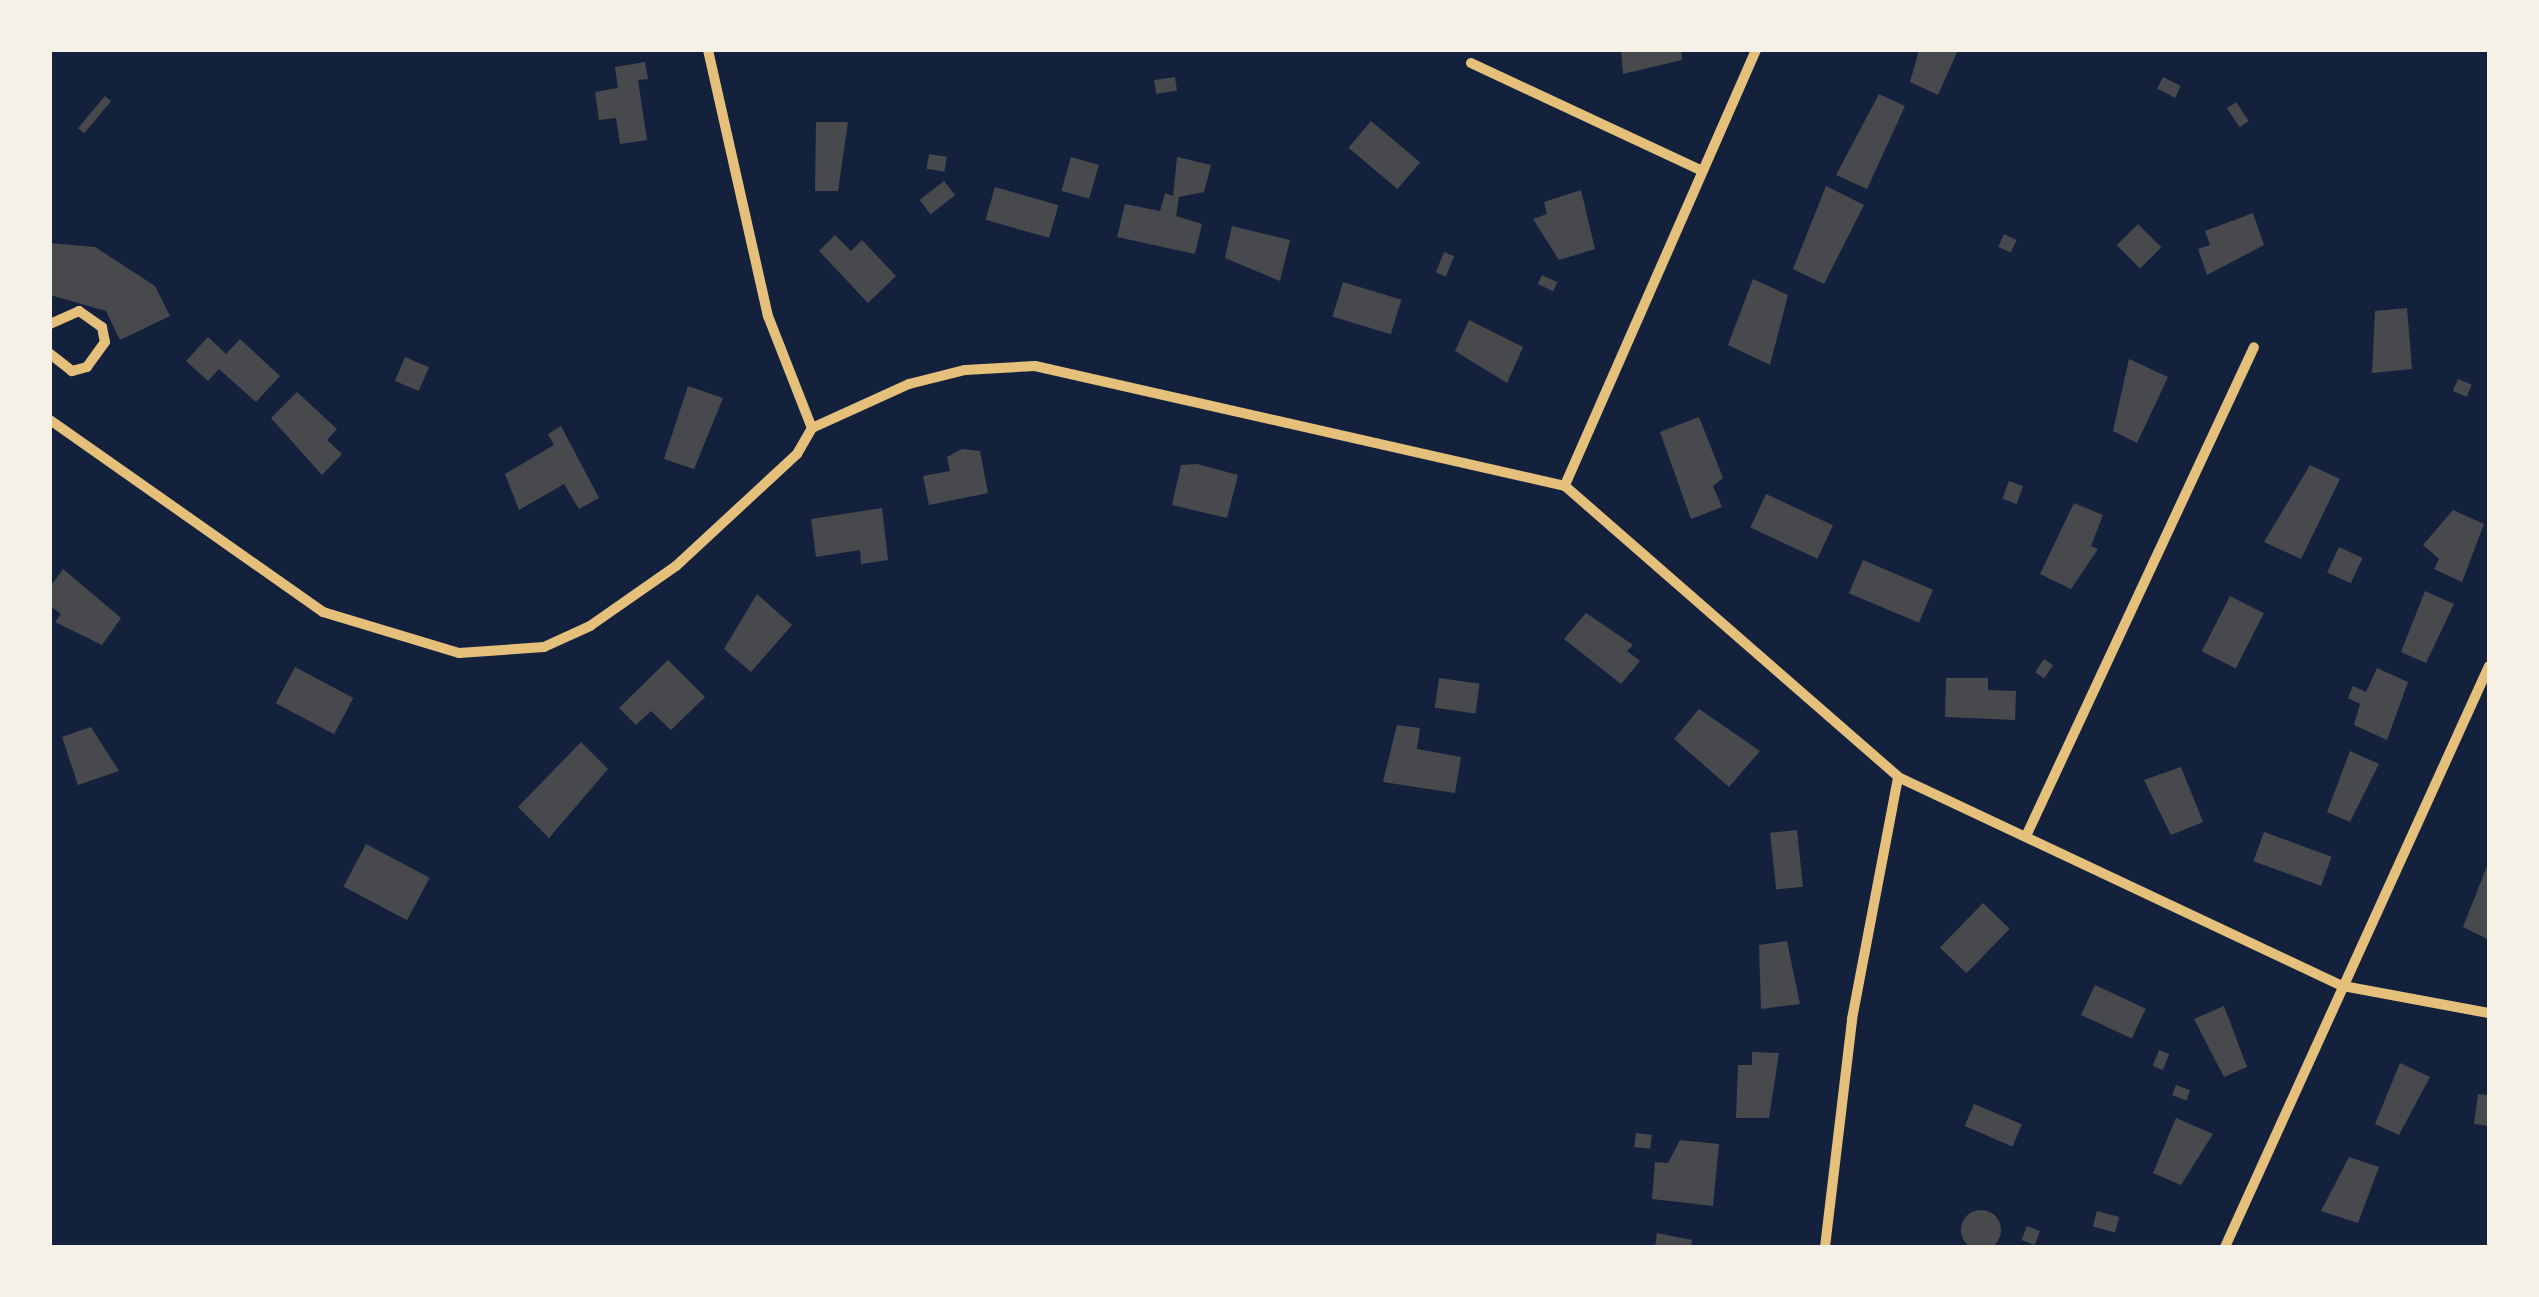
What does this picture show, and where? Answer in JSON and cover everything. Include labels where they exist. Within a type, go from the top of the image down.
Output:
[{"type":"street","points":[[708,50],[768,316],[812,428]]},
{"type":"street","points":[[1565,486],[1700,170],[1756,50]]},
{"type":"street","points":[[1471,63],[1700,170]]},
{"type":"street","points":[[50,324],[79,311],[102,327],[105,342],[87,368],[54,372],[50,354]]},
{"type":"street","points":[[2027,834],[2254,347]]},
{"type":"street","points":[[50,420],[324,612],[427,650],[487,654],[566,639],[620,606],[775,475],[812,428],[909,384],[1034,366],[1565,486],[1898,777],[2027,834],[2343,986],[2489,1013]]},
{"type":"street","points":[[2225,1247],[2489,666]]},
{"type":"street","points":[[1825,1247],[1852,1018],[1898,777]]},
{"type":"building","points":[[1621,50],[1681,50],[1682,60],[1623,74]]},
{"type":"building","points":[[1919,50],[1958,50],[1938,95],[1910,82]]},
{"type":"building","points":[[645,62],[648,79],[638,80],[647,140],[620,144],[616,118],[599,120],[595,92],[618,88],[615,67]]},
{"type":"building","points":[[1175,77],[1177,91],[1156,94],[1154,80]]},
{"type":"building","points":[[2163,77],[2181,86],[2175,98],[2157,89]]},
{"type":"building","points":[[1879,94],[1905,106],[1867,189],[1836,175]]},
{"type":"building","points":[[105,96],[111,101],[84,133],[78,128]]},
{"type":"building","points":[[2236,102],[2249,121],[2240,127],[2227,108]]},
{"type":"building","points":[[1371,121],[1420,162],[1398,189],[1349,148]]},
{"type":"building","points":[[816,122],[848,122],[838,191],[815,191]]},
{"type":"building","points":[[929,154],[947,157],[944,172],[927,169]]},
{"type":"building","points":[[1071,157],[1099,165],[1089,199],[1061,191]]},
{"type":"building","points":[[1177,157],[1211,165],[1204,192],[1179,197],[1176,216],[1202,224],[1195,254],[1117,237],[1125,204],[1160,211],[1165,193],[1173,196]]},
{"type":"building","points":[[944,181],[955,195],[931,214],[920,200]]},
{"type":"building","points":[[1826,186],[1864,205],[1824,284],[1793,269]]},
{"type":"building","points":[[995,187],[1058,205],[1049,238],[986,220]]},
{"type":"building","points":[[1581,190],[1595,249],[1559,260],[1533,219],[1547,214],[1544,202]]},
{"type":"building","points":[[2253,213],[2264,245],[2207,275],[2198,249],[2210,245],[2205,231]]},
{"type":"building","points":[[2138,224],[2161,247],[2140,269],[2117,245]]},
{"type":"building","points":[[1232,226],[1290,240],[1280,281],[1225,258]]},
{"type":"building","points":[[2004,234],[2017,240],[2011,253],[1998,247]]},
{"type":"building","points":[[835,235],[851,251],[862,240],[896,276],[868,303],[819,251]]},
{"type":"building","points":[[50,243],[95,247],[155,286],[170,316],[120,340],[106,311],[50,295]]},
{"type":"building","points":[[1444,252],[1454,256],[1446,277],[1436,272]]},
{"type":"building","points":[[1542,275],[1557,282],[1553,291],[1538,284]]},
{"type":"building","points":[[1753,279],[1788,295],[1770,365],[1728,345]]},
{"type":"building","points":[[1343,282],[1401,300],[1391,334],[1332,316]]},
{"type":"building","points":[[2407,308],[2412,369],[2372,373],[2375,311]]},
{"type":"building","points":[[1469,320],[1523,347],[1507,383],[1455,351]]},
{"type":"building","points":[[208,337],[226,354],[240,339],[280,376],[256,402],[219,369],[208,381],[186,361]]},
{"type":"building","points":[[405,357],[429,367],[419,391],[395,381]]},
{"type":"building","points":[[2129,359],[2168,377],[2137,443],[2113,431]]},
{"type":"building","points":[[2458,379],[2472,385],[2467,397],[2453,391]]},
{"type":"building","points":[[688,386],[723,398],[694,469],[664,459]]},
{"type":"building","points":[[297,392],[337,429],[327,440],[342,454],[322,475],[271,418]]},
{"type":"building","points":[[1699,417],[1723,478],[1713,486],[1722,507],[1691,519],[1660,432]]},
{"type":"building","points":[[561,426],[599,498],[579,509],[564,484],[519,510],[505,474],[554,445],[548,434]]},
{"type":"building","points":[[962,449],[980,451],[988,493],[929,505],[923,476],[950,471],[947,457]]},
{"type":"building","points":[[1197,464],[1238,475],[1227,518],[1172,505],[1181,465]]},
{"type":"building","points":[[2310,465],[2340,479],[2301,559],[2264,542]]},
{"type":"building","points":[[2009,481],[2023,486],[2017,504],[2003,499]]},
{"type":"building","points":[[1766,494],[1833,525],[1817,559],[1750,528]]},
{"type":"building","points":[[2074,503],[2103,515],[2091,546],[2098,549],[2071,589],[2040,574]]},
{"type":"building","points":[[882,508],[888,560],[861,564],[860,550],[816,557],[811,519]]},
{"type":"building","points":[[2453,510],[2484,524],[2462,582],[2434,569],[2439,559],[2423,545]]},
{"type":"building","points":[[2339,547],[2363,558],[2351,583],[2327,572]]},
{"type":"building","points":[[1863,560],[1933,590],[1919,623],[1849,593]]},
{"type":"building","points":[[63,569],[121,618],[102,645],[55,622],[61,614],[50,606],[50,587]]},
{"type":"building","points":[[2425,591],[2454,604],[2426,663],[2401,652]]},
{"type":"building","points":[[757,594],[792,625],[751,672],[724,649]]},
{"type":"building","points":[[2230,596],[2264,613],[2236,668],[2202,651]]},
{"type":"building","points":[[1586,613],[1633,645],[1627,651],[1640,661],[1621,684],[1564,639]]},
{"type":"building","points":[[2044,659],[2053,665],[2044,678],[2035,672]]},
{"type":"building","points":[[668,660],[705,697],[671,730],[651,711],[636,725],[619,708]]},
{"type":"building","points":[[295,667],[353,698],[334,734],[276,703]]},
{"type":"building","points":[[2377,668],[2408,682],[2387,740],[2354,725],[2360,704],[2348,698],[2353,686],[2366,692]]},
{"type":"building","points":[[1439,678],[1480,684],[1475,713],[1435,708]]},
{"type":"building","points":[[1946,678],[1988,678],[1988,690],[2016,691],[2015,720],[1945,717]]},
{"type":"building","points":[[1699,709],[1760,751],[1729,787],[1674,739]]},
{"type":"building","points":[[1397,725],[1420,728],[1417,749],[1461,757],[1455,793],[1383,782]]},
{"type":"building","points":[[91,727],[119,771],[78,785],[62,737]]},
{"type":"building","points":[[581,742],[608,769],[549,838],[518,807]]},
{"type":"building","points":[[2350,751],[2379,764],[2350,822],[2327,812]]},
{"type":"building","points":[[2181,767],[2203,822],[2171,835],[2144,780]]},
{"type":"building","points":[[1797,830],[1803,887],[1776,890],[1770,833]]},
{"type":"building","points":[[2264,832],[2332,857],[2321,886],[2253,861]]},
{"type":"building","points":[[366,844],[430,878],[407,920],[343,886]]},
{"type":"building","points":[[2489,861],[2489,940],[2463,927]]},
{"type":"building","points":[[1983,903],[2010,929],[1967,973],[1940,948]]},
{"type":"building","points":[[1787,941],[1800,1004],[1761,1009],[1759,945]]},
{"type":"building","points":[[2095,985],[2146,1009],[2132,1039],[2081,1015]]},
{"type":"building","points":[[2224,1006],[2247,1067],[2224,1077],[2194,1019]]},
{"type":"building","points":[[2159,1050],[2169,1054],[2163,1070],[2153,1066]]},
{"type":"building","points":[[1752,1052],[1779,1053],[1769,1118],[1736,1118],[1738,1065],[1752,1065]]},
{"type":"building","points":[[2400,1063],[2430,1077],[2399,1135],[2375,1124]]},
{"type":"building","points":[[2176,1085],[2190,1090],[2186,1100],[2172,1095]]},
{"type":"building","points":[[2478,1094],[2489,1095],[2489,1126],[2474,1124]]},
{"type":"building","points":[[1974,1104],[2022,1124],[2012,1146],[1965,1126]]},
{"type":"building","points":[[2176,1118],[2213,1134],[2181,1185],[2153,1173]]},
{"type":"building","points":[[1636,1133],[1652,1135],[1650,1149],[1634,1147]]},
{"type":"building","points":[[1680,1140],[1719,1144],[1713,1206],[1652,1199],[1655,1162],[1668,1163]]},
{"type":"building","points":[[2349,1157],[2379,1167],[2358,1223],[2321,1211]]},
{"type":"building","points":[[1981,1210],[1995,1216],[2001,1230],[1995,1244],[1981,1250],[1967,1244],[1961,1230],[1967,1216]]},
{"type":"building","points":[[2097,1211],[2119,1217],[2115,1232],[2093,1226]]},
{"type":"building","points":[[2027,1226],[2040,1231],[2035,1245],[2022,1240]]},
{"type":"building","points":[[1657,1233],[1692,1240],[1691,1247],[1655,1247]]}]
